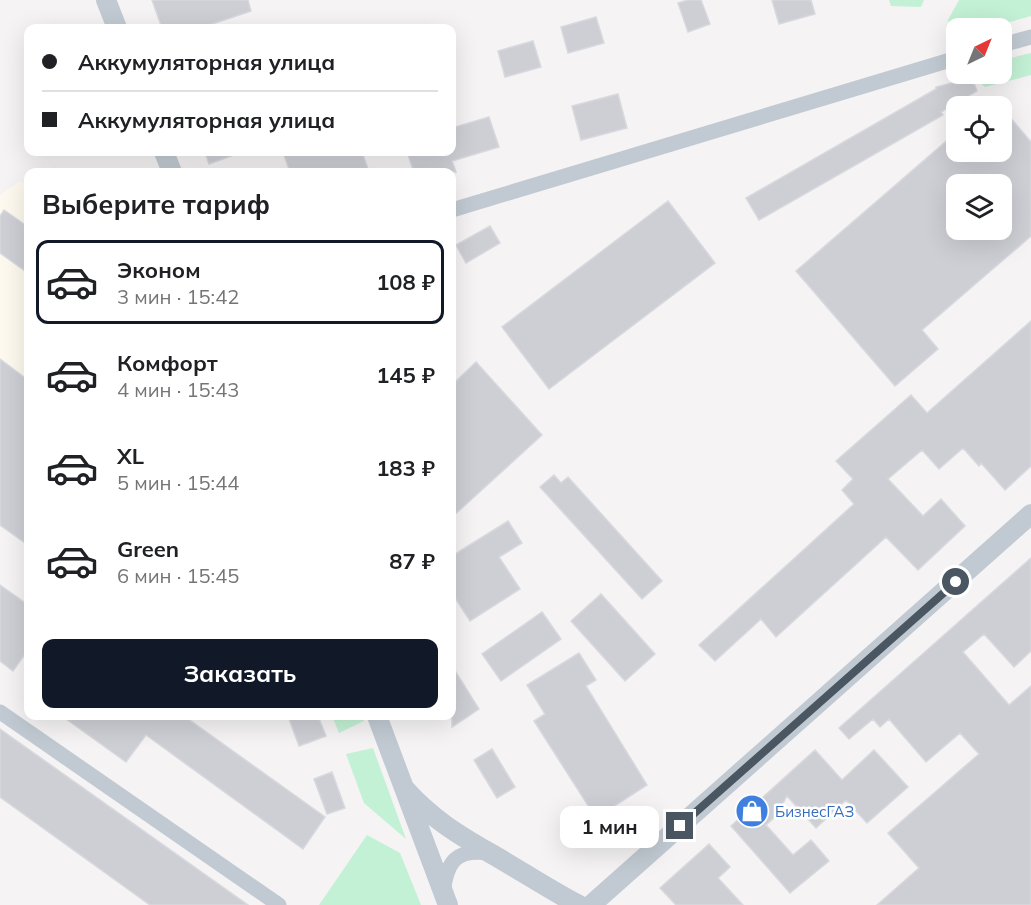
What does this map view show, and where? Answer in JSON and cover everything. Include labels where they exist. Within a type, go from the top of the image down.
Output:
[{"type":"street","points":[[106,0],[115,24]]},
{"type":"street","points":[[1012,42],[1031,37]]},
{"type":"street","points":[[456,209],[946,61]]},
{"type":"street","points":[[591,905],[1031,514]]},
{"type":"street","points":[[0,712],[279,905]]},
{"type":"street","points":[[379,720],[446,899]]},
{"type":"street","points":[[405,789],[430,815],[445,826],[547,889],[579,905]]},
{"type":"street","points":[[446,899],[450,866],[455,858],[473,851],[491,853]]},
{"type":"shaded area","points":[[20,181],[24,183],[24,480],[0,463],[0,195]]},
{"type":"green space","points":[[889,0],[924,0],[921,7],[891,6]]},
{"type":"green space","points":[[959,0],[1031,0],[1031,16],[1012,21],[1012,18],[949,18]]},
{"type":"green space","points":[[1031,53],[1031,75],[1012,80],[1012,58]]},
{"type":"green space","points":[[981,84],[996,84],[985,87]]},
{"type":"green space","points":[[334,720],[364,720],[364,721],[339,733]]},
{"type":"green space","points":[[373,748],[406,839],[364,803],[346,754]]},
{"type":"green space","points":[[367,835],[400,853],[421,905],[319,905]]},
{"type":"building","points":[[152,0],[248,0],[251,11],[212,24],[161,24]]},
{"type":"building","points":[[701,0],[710,24],[688,32],[678,3]]},
{"type":"building","points":[[772,0],[811,0],[815,14],[779,24]]},
{"type":"building","points":[[596,17],[604,43],[568,53],[561,27]]},
{"type":"building","points":[[533,41],[541,67],[505,77],[498,51]]},
{"type":"building","points":[[948,84],[974,84],[977,91],[968,96],[946,96],[946,109],[941,112],[943,115],[759,220],[746,198],[936,87]]},
{"type":"building","points":[[618,94],[627,128],[581,140],[572,106]]},
{"type":"building","points":[[489,117],[499,147],[452,161],[455,168],[413,168],[408,156],[456,156],[456,127]]},
{"type":"building","points":[[1012,120],[1031,142],[1031,236],[922,330],[938,349],[895,386],[796,271],[946,141],[946,162],[1012,162]]},
{"type":"building","points":[[206,156],[231,156],[209,164]]},
{"type":"building","points":[[284,156],[363,156],[368,168],[289,168]]},
{"type":"building","points":[[668,201],[715,263],[549,389],[502,327]]},
{"type":"building","points":[[4,210],[24,224],[24,270],[0,253],[0,216]]},
{"type":"building","points":[[490,226],[500,243],[466,263],[456,245]]},
{"type":"building","points":[[1031,321],[1031,466],[1005,490],[981,463],[979,466],[963,448],[939,469],[922,450],[888,479],[923,516],[941,499],[965,526],[918,570],[886,537],[776,637],[761,619],[715,661],[699,645],[854,504],[842,490],[853,479],[836,461],[911,395],[927,413]]},
{"type":"building","points":[[0,359],[24,377],[24,542],[0,525]]},
{"type":"building","points":[[476,362],[542,435],[456,513],[456,381]]},
{"type":"building","points":[[554,475],[561,483],[568,477],[662,581],[642,599],[540,487]]},
{"type":"building","points":[[508,521],[522,543],[499,557],[520,589],[470,621],[456,599],[456,554]]},
{"type":"building","points":[[1031,558],[1031,651],[1014,667],[984,634],[963,652],[1009,705],[1031,686],[1031,905],[877,905],[919,868],[888,833],[979,754],[960,733],[926,762],[889,719],[880,727],[873,719],[849,739],[839,728]]},
{"type":"building","points":[[0,585],[24,602],[24,656],[13,671],[0,661]]},
{"type":"building","points":[[601,594],[655,654],[625,681],[571,621]]},
{"type":"building","points":[[542,612],[561,639],[501,681],[482,654]]},
{"type":"building","points":[[579,653],[596,680],[586,686],[647,785],[596,818],[534,721],[545,714],[527,685]]},
{"type":"building","points":[[456,672],[479,709],[452,727],[452,720],[456,720]]},
{"type":"building","points":[[68,720],[190,720],[325,817],[303,849],[146,735],[126,762]]},
{"type":"building","points":[[289,720],[320,720],[326,736],[299,746]]},
{"type":"building","points":[[0,729],[248,905],[150,905],[0,797]]},
{"type":"building","points":[[492,749],[515,787],[497,798],[474,760]]},
{"type":"building","points":[[815,750],[842,780],[874,750],[908,787],[867,823],[846,800],[816,828],[787,796],[776,816],[766,825],[793,855],[811,840],[829,861],[790,893],[731,826]]},
{"type":"building","points":[[332,772],[345,808],[327,814],[314,779]]},
{"type":"building","points":[[709,844],[730,867],[718,878],[743,905],[676,905],[660,888]]},
{"type":"place","name":"БизнесГАЗ","points":[[752,811]]},
{"type":"route","points":[[680,826],[956,582]]}]
